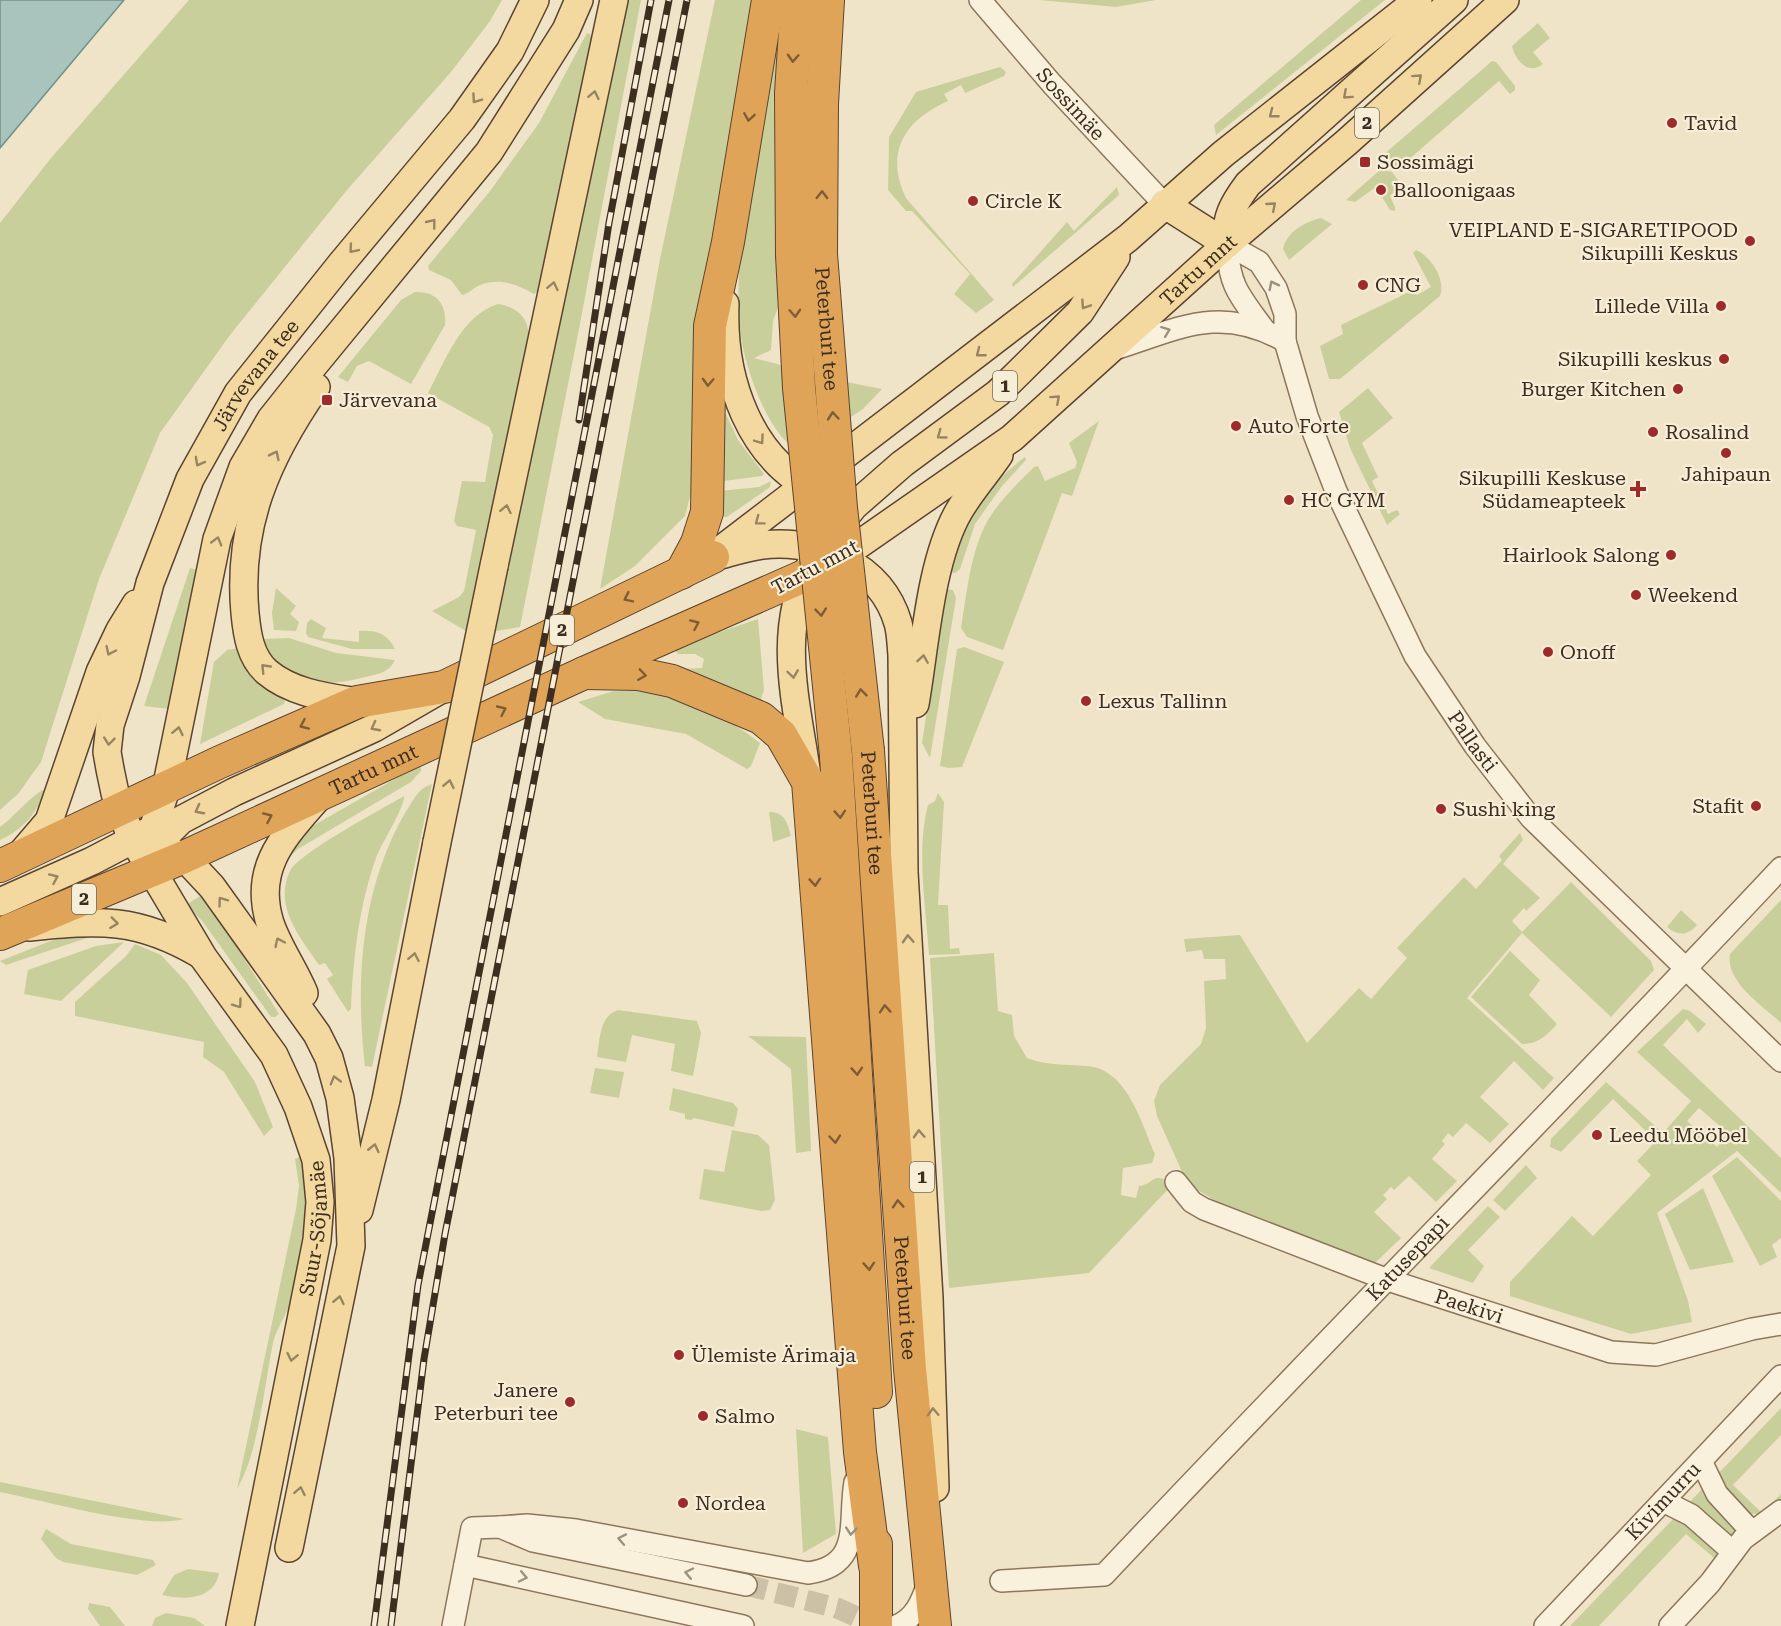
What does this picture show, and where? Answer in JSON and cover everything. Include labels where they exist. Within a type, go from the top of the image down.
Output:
[{"type":"highway","points":[[681,573],[697,543],[707,512],[710,326],[728,242],[768,0]]},
{"type":"highway","name":"Peterburi tee","points":[[797,0],[791,93],[806,254],[841,508],[868,751],[910,1369],[935,1626]]},
{"type":"highway","name":"Peterburi tee","points":[[828,0],[822,104],[806,254],[799,388],[836,756],[873,1315],[878,1443],[876,1626]]},
{"type":"highway","name":"Tartu mnt","points":[[9,862],[144,838],[215,841],[584,673],[804,576],[830,553]]},
{"type":"highway","name":"Tartu mnt","points":[[7,932],[144,838],[166,789],[357,702],[444,687],[712,557]]},
{"type":"highway","points":[[584,673],[639,674],[672,681],[744,710],[776,729],[808,782],[860,1452],[875,1566]]},
{"type":"main road","name":"Järvevana tee","points":[[144,838],[107,752],[110,725],[126,676],[150,583],[190,479],[238,393],[341,264],[462,119],[510,51],[535,0]]},
{"type":"main road","name":"Järvevana tee","points":[[166,789],[217,539],[243,467],[272,419],[314,365],[354,320],[489,152],[566,30],[579,0]]},
{"type":"main road","points":[[351,1246],[386,1100],[494,566],[614,0]]},
{"type":"main road","name":"Tartu mnt","points":[[712,557],[1128,238],[1223,154],[1418,0]]},
{"type":"main road","points":[[1227,244],[1226,226],[1231,206],[1248,184],[1454,0]]},
{"type":"main road","name":"Tartu mnt","points":[[830,553],[925,498],[1012,438],[1227,244],[1347,142],[1505,0]]},
{"type":"main road","points":[[1164,204],[1227,244]]},
{"type":"main road","name":"1","points":[[830,553],[854,506],[902,464],[998,393],[1080,312],[1128,238]]},
{"type":"main road","points":[[728,242],[724,330],[729,370],[737,399],[750,426],[770,454],[806,486],[854,506],[881,505],[925,498]]},
{"type":"main road","points":[[354,320],[348,346],[304,406],[279,446],[258,492],[244,561],[244,602],[247,638],[257,658],[267,671],[289,685],[316,696],[357,702]]},
{"type":"main road","name":"1","points":[[903,779],[936,578],[946,543],[958,512],[1012,438]]},
{"type":"main road","name":"1","points":[[712,557],[761,545],[830,553],[872,577],[883,592],[898,622],[902,655],[904,872],[930,1309],[935,1483],[930,1576]]},
{"type":"main road","points":[[804,576],[793,611],[790,648],[808,782]]},
{"type":"main road","points":[[9,862],[48,821],[100,672],[120,630],[150,583]]},
{"type":"main road","points":[[0,902],[144,838],[234,792],[374,728],[444,687]]},
{"type":"main road","points":[[317,1034],[304,991],[270,922],[265,876],[282,840],[322,792]]},
{"type":"main road","name":"Suur-Sõjamäe","points":[[144,838],[203,957],[274,1055],[309,1134],[316,1160],[320,1202],[317,1240],[240,1626]]},
{"type":"main road","name":"Suur-Sõjamäe","points":[[144,838],[212,887],[317,1034],[329,1058],[340,1098],[348,1158],[351,1246],[289,1548]]},
{"type":"main road","points":[[7,932],[94,921],[140,927],[170,936],[203,957]]},
{"type":"street","name":"Sossimäe","points":[[980,0],[1052,84],[1164,204]]},
{"type":"street","points":[[1227,244],[1228,272],[1239,295],[1263,328],[1285,341]]},
{"type":"street","name":"Pallasti","points":[[1227,244],[1259,262],[1276,288],[1285,314],[1285,341],[1307,416],[1336,490],[1430,681],[1475,746],[1531,818],[1781,1061]]},
{"type":"street","points":[[1111,350],[1186,324],[1206,321],[1263,328]]},
{"type":"street","name":"Katusepapi","points":[[1000,1581],[1104,1575],[1240,1430],[1388,1280],[1781,868]]},
{"type":"street","name":"Paekivi","points":[[1176,1182],[1192,1203],[1204,1209],[1388,1280],[1611,1352],[1656,1355],[1752,1329],[1781,1324]]},
{"type":"street","name":"Kivimurru","points":[[1545,1626],[1781,1376]]},
{"type":"street","points":[[453,1626],[472,1528],[526,1525],[576,1530],[762,1566],[808,1573],[823,1571],[837,1564],[847,1551],[851,1535],[852,1496],[860,1452]]},
{"type":"street","points":[[1701,1461],[1717,1494],[1752,1532]]},
{"type":"street","points":[[1663,1501],[1691,1515],[1733,1552]]},
{"type":"street","points":[[1670,1626],[1710,1583],[1743,1539],[1781,1511]]},
{"type":"street","points":[[500,1527],[532,1541],[746,1585]]},
{"type":"street","points":[[465,1565],[743,1626]]},
{"type":"street","points":[[897,1626],[906,1623],[921,1603],[930,1576]]},
{"type":"green space","points":[[189,0],[502,0],[490,21],[451,72],[347,190],[230,335],[160,433],[99,579],[41,762],[18,794],[0,810],[0,223],[51,158]]},
{"type":"green space","points":[[622,0],[641,0],[520,627],[491,632]]},
{"type":"green space","points":[[715,0],[761,0],[716,214],[704,296],[694,481],[685,516],[635,566],[600,589],[660,259]]},
{"type":"green space","points":[[783,0],[776,217],[778,307],[773,321],[771,350],[754,358],[841,381],[882,389],[863,409],[798,451],[778,432],[761,403],[742,343],[739,304],[739,265]]},
{"type":"green space","points":[[1039,0],[1156,0],[1116,7]]},
{"type":"green space","points":[[1361,0],[1385,0],[1216,135],[1214,125]]},
{"type":"green space","points":[[1538,23],[1550,38],[1533,52],[1543,64],[1532,68],[1519,61],[1512,46]]},
{"type":"green space","points":[[587,33],[594,36],[537,292],[534,294],[521,287],[493,282],[478,286],[462,295],[451,280],[429,270],[428,266],[490,191],[539,123]]},
{"type":"green space","points":[[1492,61],[1496,62],[1515,86],[1515,90],[1510,94],[1499,81],[1399,168],[1386,164],[1382,156]]},
{"type":"green space","points":[[1000,67],[1006,72],[1004,76],[965,93],[961,85],[944,94],[948,101],[920,118],[910,128],[898,152],[897,166],[906,198],[994,300],[976,313],[954,294],[970,274],[912,211],[906,211],[888,190],[889,137],[916,92]]},
{"type":"green space","points":[[1381,169],[1392,172],[1401,184],[1390,196],[1395,211],[1390,210],[1376,187],[1355,202],[1346,200]]},
{"type":"green space","points":[[1117,187],[1119,195],[1013,287],[1012,284],[1067,222],[1074,231]]},
{"type":"green space","points":[[1321,218],[1332,224],[1289,260],[1283,249],[1288,237],[1303,225]]},
{"type":"green space","points":[[1416,250],[1432,263],[1436,270],[1441,283],[1440,296],[1340,379],[1329,379],[1320,346],[1343,334],[1341,325],[1413,290],[1417,295],[1431,287],[1413,253]]},
{"type":"green space","points":[[415,292],[429,294],[439,301],[444,311],[445,325],[411,384],[369,361],[357,366],[348,382],[338,377],[401,300]]},
{"type":"green space","points":[[498,304],[510,307],[520,314],[526,323],[529,336],[466,631],[432,611],[459,597],[464,591],[476,530],[457,526],[454,521],[462,481],[485,482],[493,435],[489,427],[428,393],[455,341],[464,329],[474,318]]},
{"type":"green space","points":[[1368,388],[1393,418],[1362,443],[1378,477],[1372,481],[1388,514],[1397,510],[1400,514],[1387,525],[1350,448],[1339,412]]},
{"type":"green space","points":[[720,401],[738,440],[764,474],[762,476],[724,481],[718,478]]},
{"type":"green space","points":[[1099,421],[1072,496],[1062,493],[1003,650],[967,637],[961,628],[967,587],[977,545],[988,520],[1003,499],[1034,467],[1038,466],[1045,481],[1075,468],[1077,462],[1069,443]]},
{"type":"green space","points":[[1025,457],[1026,460],[1002,486],[975,524],[960,569],[955,573],[947,572],[976,508],[996,482]]},
{"type":"green space","points":[[771,481],[770,487],[727,517],[721,517],[719,491],[759,487]]},
{"type":"green space","points":[[190,568],[197,570],[169,709],[144,706]]},
{"type":"green space","points":[[276,588],[296,606],[290,614],[299,622],[296,631],[274,630],[272,613]]},
{"type":"green space","points":[[945,589],[953,590],[956,598],[930,758],[922,743]]},
{"type":"green space","points":[[311,619],[326,628],[322,638],[359,642],[359,631],[371,631],[385,636],[395,649],[352,649],[308,637],[307,623]]},
{"type":"green space","points":[[758,619],[764,690],[758,708],[679,669],[702,668],[704,659],[695,654],[678,654],[673,648]]},
{"type":"green space","points":[[289,638],[336,653],[395,660],[390,668],[383,672],[349,681],[333,683],[305,680],[281,666],[262,639]]},
{"type":"green space","points":[[964,647],[1004,662],[962,767],[949,768],[940,766],[957,649]]},
{"type":"green space","points":[[239,648],[285,701],[284,704],[200,744],[214,662],[227,650]]},
{"type":"green space","points":[[640,690],[688,702],[719,716],[747,733],[760,743],[751,766],[747,769],[686,734],[605,719],[578,702],[614,691]]},
{"type":"green space","points":[[421,764],[421,771],[411,782],[298,849],[280,865],[298,837],[316,824]]},
{"type":"green space","points":[[432,784],[372,1067],[365,1066],[361,1001],[365,936],[370,904],[390,842],[413,800],[419,792]]},
{"type":"green space","points":[[46,789],[29,819],[16,831],[0,840],[0,827]]},
{"type":"green space","points":[[938,793],[944,802],[938,905],[948,905],[950,949],[959,948],[960,954],[929,955],[922,860],[924,822],[928,805],[935,801]]},
{"type":"green space","points":[[404,796],[401,808],[376,858],[365,895],[355,951],[351,1009],[348,1012],[327,979],[333,975],[325,963],[319,965],[290,918],[285,900],[287,880],[291,869],[311,852]]},
{"type":"green space","points":[[769,812],[782,816],[791,836],[773,842]]},
{"type":"green space","points":[[1520,833],[1523,840],[1503,864],[1540,898],[1526,911],[1524,908],[1512,921],[1522,932],[1571,882],[1651,961],[1654,970],[1611,1017],[1522,933],[1467,998],[1554,1078],[1543,1090],[1514,1061],[1480,1097],[1509,1124],[1490,1143],[1466,1123],[1453,1137],[1448,1133],[1442,1141],[1445,1144],[1432,1159],[1457,1181],[1436,1202],[1409,1176],[1394,1190],[1391,1187],[1383,1195],[1387,1199],[1374,1212],[1401,1238],[1375,1263],[1240,1215],[1194,1188],[1183,1174],[1157,1116],[1154,1101],[1160,1085],[1201,1044],[1206,1028],[1204,981],[1226,979],[1225,959],[1204,959],[1202,950],[1186,952],[1184,939],[1240,935],[1307,1043],[1359,988],[1371,999],[1407,958],[1397,948],[1464,877],[1476,889],[1502,860],[1499,856]]},
{"type":"green space","points":[[200,896],[222,923],[279,1014],[275,1017],[271,1017],[203,922],[189,907],[189,903]]},
{"type":"green space","points":[[1781,900],[1781,1023],[1739,984],[1730,964],[1730,954]]},
{"type":"green space","points":[[1681,910],[1697,925],[1686,933],[1675,932],[1667,927]]},
{"type":"green space","points":[[90,933],[87,938],[6,965],[0,961],[58,938]]},
{"type":"green space","points":[[124,942],[61,1001],[24,994],[28,970],[96,946]]},
{"type":"green space","points":[[135,944],[161,955],[187,983],[255,1082],[273,1127],[264,1136],[224,1072],[203,1057],[204,1042],[75,1016],[75,1002],[126,956]]},
{"type":"green space","points":[[1510,951],[1540,980],[1529,995],[1557,1024],[1546,1035],[1532,1043],[1522,1044],[1471,997]]},
{"type":"green space","points":[[994,953],[998,1011],[1012,1015],[1014,1036],[1027,1058],[1049,1064],[1101,1069],[1113,1077],[1131,1099],[1155,1154],[1152,1163],[1123,1168],[1121,1195],[1136,1198],[1139,1186],[1158,1178],[1172,1185],[1089,1273],[949,1288],[930,958]]},
{"type":"green space","points":[[1683,1009],[1690,1011],[1706,1024],[1698,1033],[1687,1019],[1663,1045],[1781,1158],[1781,1193],[1737,1151],[1657,1213],[1688,1301],[1692,1322],[1631,1334],[1510,1296],[1510,1282],[1572,1216],[1593,1236],[1651,1175],[1637,1161],[1656,1141],[1613,1099],[1561,1152],[1550,1147],[1551,1139],[1606,1082],[1663,1133],[1691,1101],[1637,1052]],"holes":[[[1699,1108],[1728,1133],[1717,1147],[1687,1121]]]},
{"type":"green space","points":[[618,1010],[697,1021],[701,1033],[693,1076],[671,1071],[675,1044],[632,1035],[626,1062],[597,1057],[604,1023],[607,1017]]},
{"type":"green space","points":[[748,1036],[806,1037],[811,1151],[796,1153],[791,1069]]},
{"type":"green space","points":[[595,1068],[624,1072],[619,1098],[590,1093]]},
{"type":"green space","points":[[673,1088],[733,1103],[738,1109],[734,1127],[694,1118],[685,1119],[685,1114],[669,1110]]},
{"type":"green space","points":[[732,1130],[758,1135],[769,1145],[775,1200],[770,1210],[761,1211],[699,1199],[704,1169],[724,1172]]},
{"type":"green space","points":[[302,1156],[305,1226],[301,1261],[291,1302],[273,1343],[256,1438],[237,1489],[296,1209],[299,1186],[295,1159]]},
{"type":"green space","points":[[1737,1157],[1781,1201],[1781,1238],[1772,1245],[1777,1257],[1760,1266],[1712,1176]]},
{"type":"green space","points":[[1526,1165],[1537,1178],[1505,1211],[1493,1200]]},
{"type":"green space","points":[[1703,1188],[1734,1262],[1690,1270],[1665,1214]]},
{"type":"green space","points":[[1488,1206],[1500,1217],[1468,1250],[1484,1266],[1473,1283],[1429,1268]]},
{"type":"green space","points":[[1781,1408],[1781,1435],[1733,1485],[1762,1513],[1748,1514],[1741,1511],[1728,1498],[1716,1476]]},
{"type":"green space","points":[[796,1429],[828,1437],[836,1534],[803,1553]]},
{"type":"green space","points":[[0,1482],[184,1519],[145,1521],[94,1513],[0,1492]]},
{"type":"green space","points":[[1702,1489],[1742,1528],[1735,1541],[1689,1503]]},
{"type":"green space","points":[[1781,1494],[1781,1505],[1763,1512]]},
{"type":"green space","points":[[1675,1517],[1684,1519],[1715,1546],[1719,1562],[1686,1534],[1599,1626],[1570,1626]]},
{"type":"green space","points":[[46,1529],[71,1544],[153,1560],[156,1565],[137,1575],[63,1562],[56,1558],[41,1539]]},
{"type":"green space","points":[[188,1569],[219,1573],[211,1589],[204,1594],[188,1598],[162,1595],[174,1575]]},
{"type":"green space","points":[[89,1603],[110,1607],[125,1626],[100,1626],[88,1609]]},
{"type":"green space","points":[[166,1613],[194,1618],[205,1626],[152,1626],[155,1618]]},
{"type":"water","points":[[0,0],[124,0],[0,148]]},
{"type":"tunnel","points":[[746,1585],[837,1608],[877,1626]]},
{"type":"railway","points":[[579,420],[609,223],[651,0]]},
{"type":"railway","points":[[374,1626],[418,1285],[669,0]]},
{"type":"railway","points":[[391,1626],[424,1359],[445,1234],[687,0]]},
{"type":"place","name":"Tavid","points":[[1672,123]]},
{"type":"place","name":"Sossimägi","points":[[1365,162]]},
{"type":"place","name":"Balloonigaas","points":[[1381,190]]},
{"type":"place","name":"Circle K","points":[[973,201]]},
{"type":"place","name":"VEIPLAND E-SIGARETIPOOD Sikupilli Keskus","points":[[1750,241]]},
{"type":"place","name":"CNG","points":[[1363,285]]},
{"type":"place","name":"Lillede Villa","points":[[1721,306]]},
{"type":"place","name":"Sikupilli keskus","points":[[1724,359]]},
{"type":"place","name":"Burger Kitchen","points":[[1678,389]]},
{"type":"place","name":"Järvevana","points":[[327,400]]},
{"type":"place","name":"Auto Forte","points":[[1236,426]]},
{"type":"place","name":"Rosalind","points":[[1653,432]]},
{"type":"place","name":"Jahipaun","points":[[1726,453]]},
{"type":"place","name":"Sikupilli Keskuse Südameapteek","points":[[1638,489]]},
{"type":"place","name":"HC GYM","points":[[1289,500]]},
{"type":"place","name":"Hairlook Salong","points":[[1671,555]]},
{"type":"place","name":"Weekend","points":[[1636,595]]},
{"type":"place","name":"Onoff","points":[[1548,652]]},
{"type":"place","name":"Lexus Tallinn","points":[[1086,701]]},
{"type":"place","name":"Stafit","points":[[1756,806]]},
{"type":"place","name":"Sushi king","points":[[1441,809]]},
{"type":"place","name":"Leedu Mööbel","points":[[1597,1135]]},
{"type":"place","name":"Ülemiste Ärimaja","points":[[679,1355]]},
{"type":"place","name":"Janere Peterburi tee","points":[[570,1402]]},
{"type":"place","name":"Salmo","points":[[703,1416]]},
{"type":"place","name":"Nordea","points":[[683,1503]]}]
